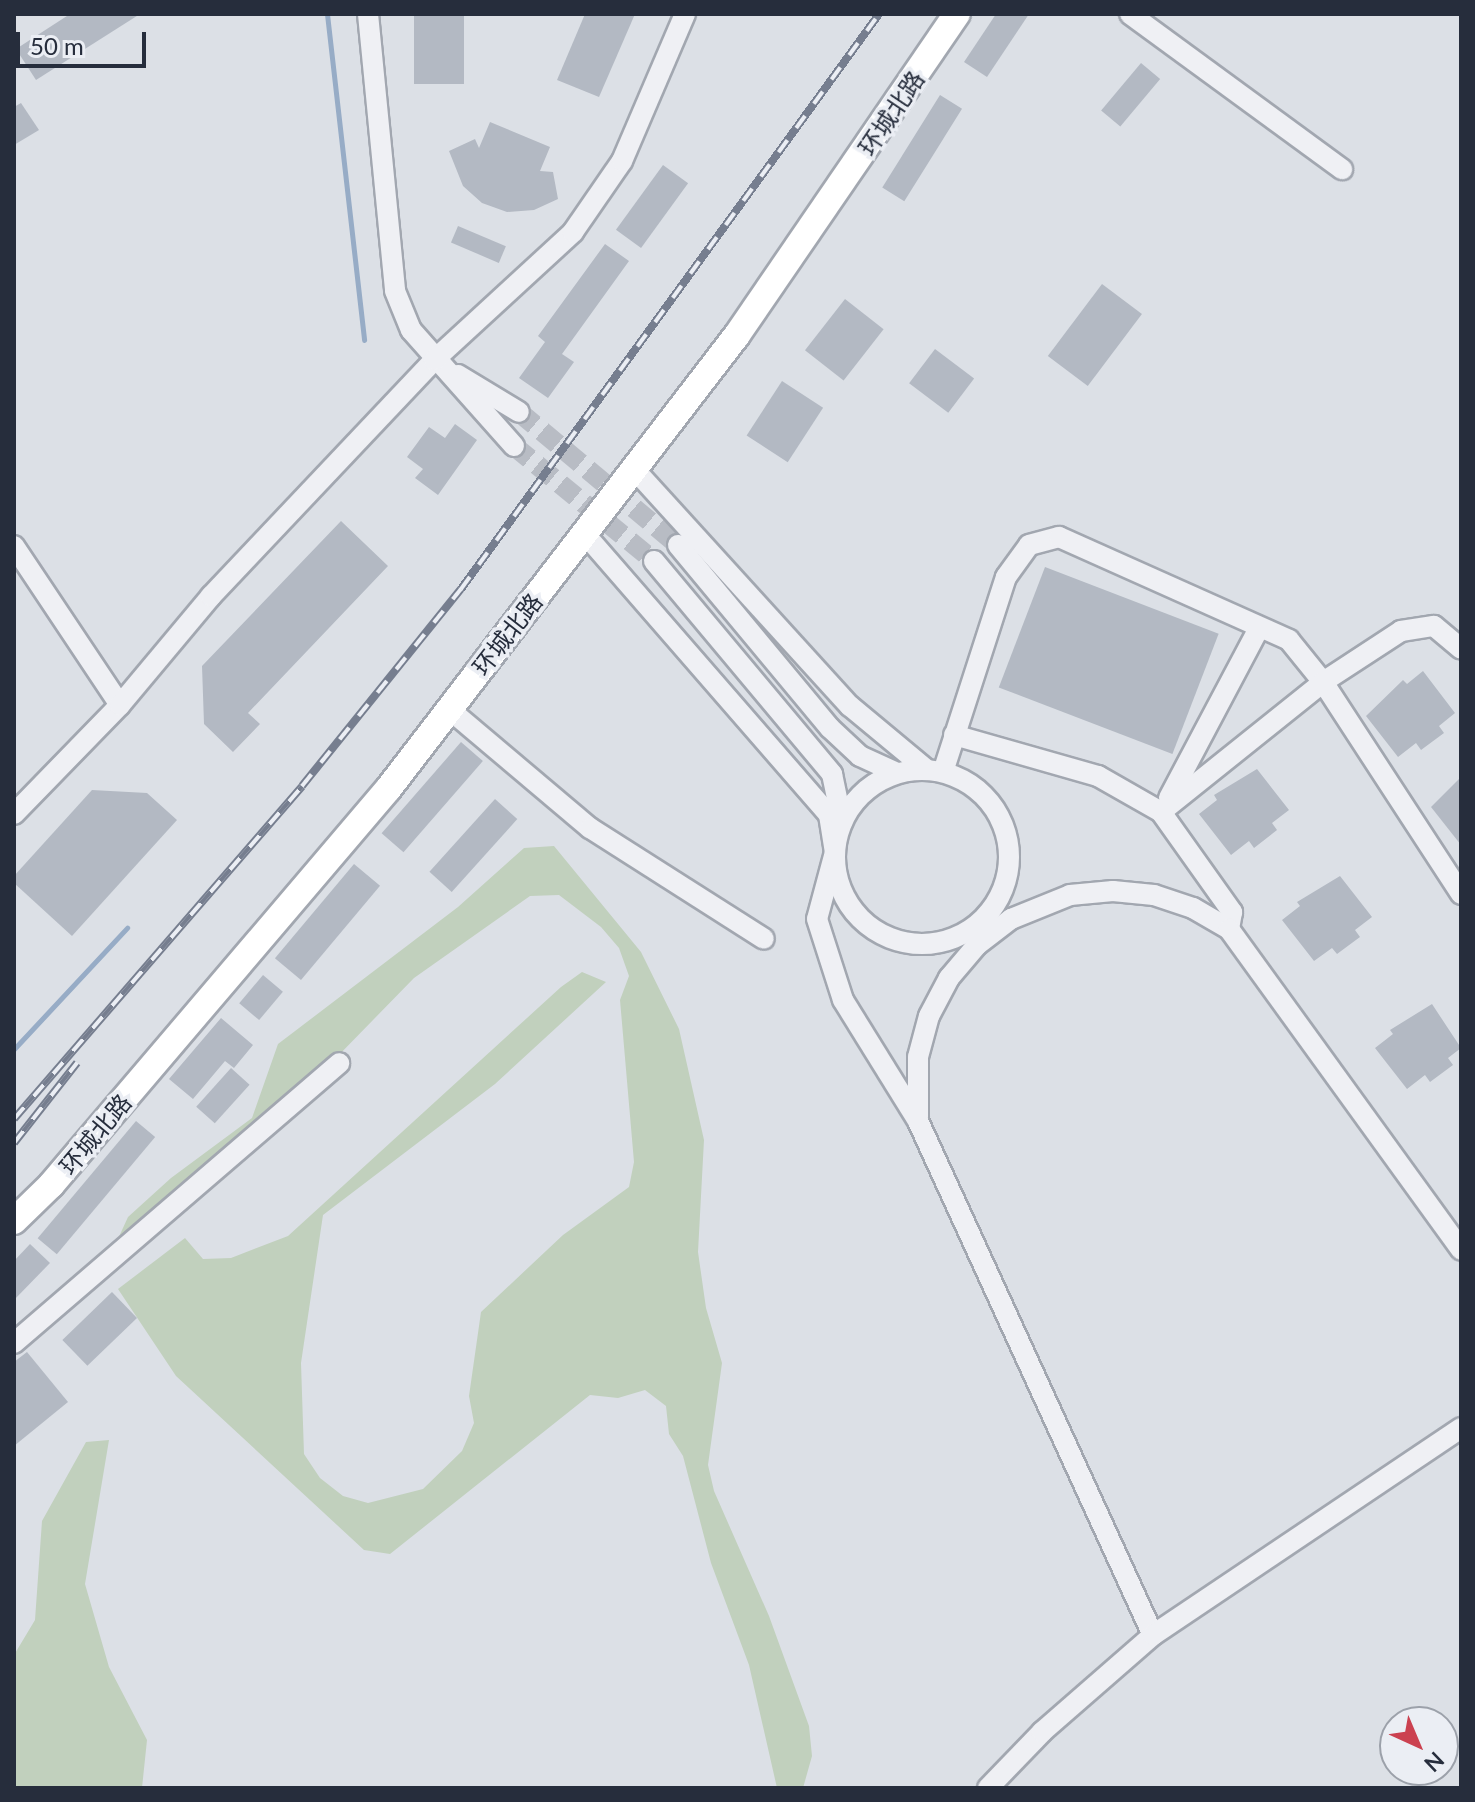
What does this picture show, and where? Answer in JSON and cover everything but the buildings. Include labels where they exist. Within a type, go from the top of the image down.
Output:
[{"type":"main road","name":"环城北路","points":[[14,1221],[92,1137],[449,709],[737,335],[957,14]]},
{"type":"street","points":[[368,14],[395,291],[411,330],[434,360],[514,446]]},
{"type":"street","points":[[14,814],[120,705],[211,596],[434,360],[573,232],[622,161],[685,14]]},
{"type":"street","points":[[1130,14],[1342,169]]},
{"type":"street","points":[[434,360],[519,412]]},
{"type":"street","points":[[634,469],[850,706],[935,771],[970,784],[1000,818],[1009,862],[993,931]]},
{"type":"street","points":[[584,533],[807,784],[829,815],[844,896],[862,920],[901,942],[977,945]]},
{"type":"street","points":[[935,771],[954,735],[1006,577],[1029,545],[1059,537],[1289,640],[1323,682],[1461,894]]},
{"type":"street","points":[[678,545],[830,728],[860,756],[897,773]]},
{"type":"street","points":[[14,546],[120,705]]},
{"type":"street","points":[[654,561],[832,774],[842,822],[817,919],[843,1000],[918,1121],[1153,1635]]},
{"type":"street","points":[[1161,812],[1323,682],[1416,625],[1442,629],[1461,649]]},
{"type":"street","points":[[1161,812],[1259,628]]},
{"type":"street","points":[[449,709],[590,828],[764,939]]},
{"type":"street","points":[[954,735],[1098,776],[1161,812],[1232,912],[1229,929]]},
{"type":"street","points":[[842,822],[870,787],[897,773],[935,771]]},
{"type":"street","points":[[918,1121],[916,1078],[926,1026],[949,978],[993,931],[1050,901],[1113,891],[1174,901],[1229,929],[1461,1250]]},
{"type":"street","points":[[932,944],[974,927],[1002,892]]},
{"type":"street","points":[[14,1343],[339,1063]]},
{"type":"street","points":[[988,1788],[1042,1732],[1153,1635],[1461,1428]]},
{"type":"green space","points":[[554,846],[641,952],[679,1029],[704,1140],[698,1252],[706,1308],[722,1363],[708,1465],[714,1491],[769,1616],[809,1726],[812,1756],[803,1788],[777,1788],[749,1665],[711,1563],[683,1456],[669,1434],[666,1406],[645,1390],[618,1398],[590,1395],[390,1554],[364,1550],[176,1376],[118,1289],[185,1238],[203,1259],[231,1258],[288,1236],[561,987],[582,972],[606,982],[495,1084],[323,1215],[301,1363],[304,1454],[320,1478],[343,1496],[368,1503],[423,1489],[462,1451],[474,1423],[469,1396],[481,1312],[563,1235],[629,1187],[634,1162],[620,1000],[629,976],[619,948],[601,927],[559,895],[530,896],[414,978],[334,1060],[117,1241],[128,1217],[171,1178],[252,1118],[278,1044],[458,907],[524,848]]},
{"type":"green space","points":[[109,1440],[85,1584],[109,1667],[147,1740],[142,1788],[14,1788],[14,1655],[35,1620],[42,1521],[86,1442]]},
{"type":"waterway","points":[[327,14],[364,340]]},
{"type":"waterway","points":[[14,1049],[127,928]]},
{"type":"tunnel","points":[[519,412],[678,545]]},
{"type":"tunnel","points":[[514,446],[654,561]]},
{"type":"railway","points":[[14,1119],[302,786],[461,589],[879,14]]},
{"type":"railway","points":[[14,1143],[77,1063]]}]
